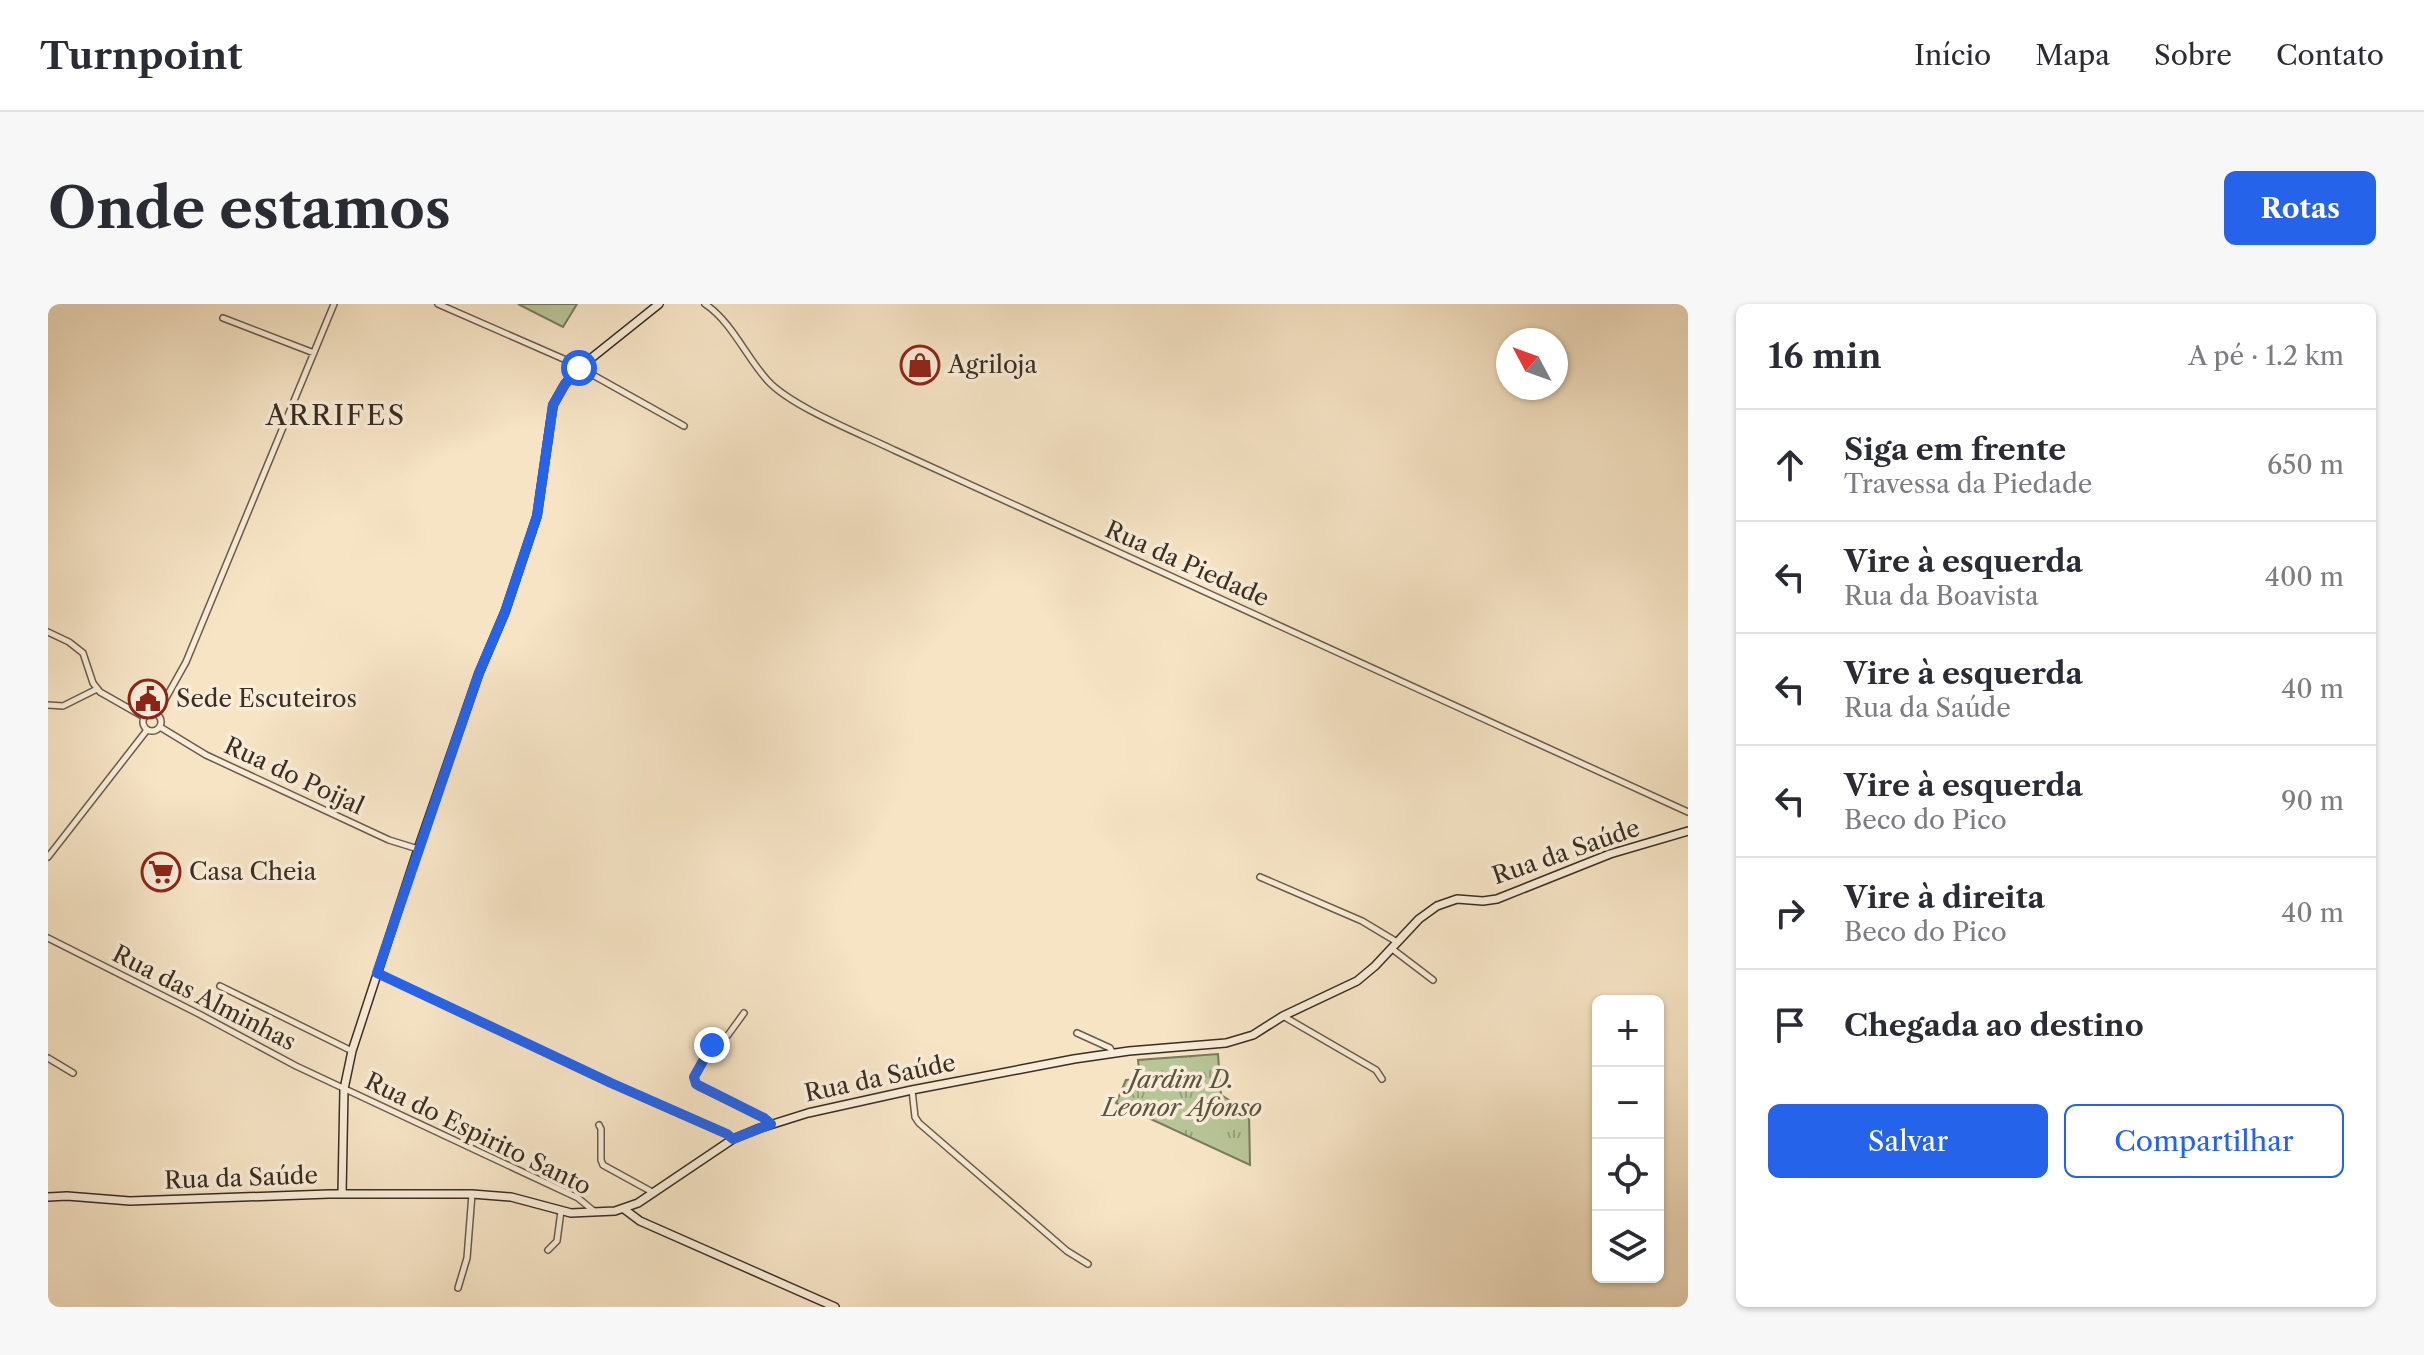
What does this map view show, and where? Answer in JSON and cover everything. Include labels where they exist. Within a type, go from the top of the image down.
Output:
[{"type":"street","points":[[157,714],[186,662],[334,304]]},
{"type":"street","points":[[438,304],[566,360],[684,426]]},
{"type":"street","points":[[342,1194],[344,1089],[352,1051],[418,849],[537,516],[553,405],[579,368],[659,304]]},
{"type":"street","name":"Rua da Piedade","points":[[705,304],[769,382],[808,408],[1688,812]]},
{"type":"street","points":[[223,318],[314,353]]},
{"type":"street","points":[[48,632],[83,653],[97,689],[144,717]]},
{"type":"street","points":[[48,705],[63,706],[97,689]]},
{"type":"street","points":[[150,712],[157,714],[161,720],[160,727],[147,730],[143,724],[144,717],[150,712]]},
{"type":"street","name":"Rua do Poijal","points":[[160,727],[206,755],[389,840],[418,849]]},
{"type":"street","points":[[48,857],[147,730]]},
{"type":"street","name":"Rua da Saúde","points":[[48,1197],[130,1201],[342,1194],[472,1194],[511,1197],[561,1211],[595,1213],[624,1209],[654,1193],[733,1139],[808,1113],[912,1090],[1113,1053],[1226,1043],[1253,1035],[1283,1016],[1357,981],[1426,913],[1442,903],[1457,899],[1497,899],[1610,854],[1688,831]]},
{"type":"street","points":[[1260,877],[1362,921],[1433,980]]},
{"type":"street","name":"Rua das Alminhas","points":[[48,938],[344,1089]]},
{"type":"street","points":[[377,973],[733,1139]]},
{"type":"street","points":[[220,986],[352,1051]]},
{"type":"street","points":[[744,1013],[728,1035],[712,1045],[694,1081],[699,1087],[771,1124]]},
{"type":"street","points":[[1283,1016],[1376,1070],[1382,1079]]},
{"type":"street","points":[[1077,1033],[1110,1048],[1113,1053]]},
{"type":"street","points":[[48,1058],[73,1073]]},
{"type":"street","name":"Rua do Espirito Santo","points":[[344,1089],[578,1198],[595,1213]]},
{"type":"street","points":[[912,1090],[915,1117],[919,1123],[1067,1251],[1088,1264]]},
{"type":"street","points":[[599,1125],[603,1165],[654,1193]]},
{"type":"street","points":[[458,1288],[467,1258],[472,1194]]},
{"type":"street","points":[[624,1209],[640,1221],[835,1307]]},
{"type":"street","points":[[548,1250],[557,1241],[561,1211]]},
{"type":"green space","points":[[518,304],[577,304],[563,327]]},
{"type":"green space","name":"Jardim D. Leonor Afonso","points":[[1218,1054],[1221,1095],[1249,1112],[1250,1165],[1116,1103],[1126,1080],[1140,1079],[1138,1060]]},
{"type":"place","name":"Agriloja","points":[[920,365]]},
{"type":"place","name":"Sede Escuteiros","points":[[148,699]]},
{"type":"place","name":"Casa Cheia","points":[[161,872]]},
{"type":"district","name":"ARRIFES","points":[[336,415]]},
{"type":"route","points":[[579,368],[553,405],[537,516],[505,612],[479,673],[377,973],[733,1139],[771,1124],[696,1084],[694,1077],[712,1045]]}]
